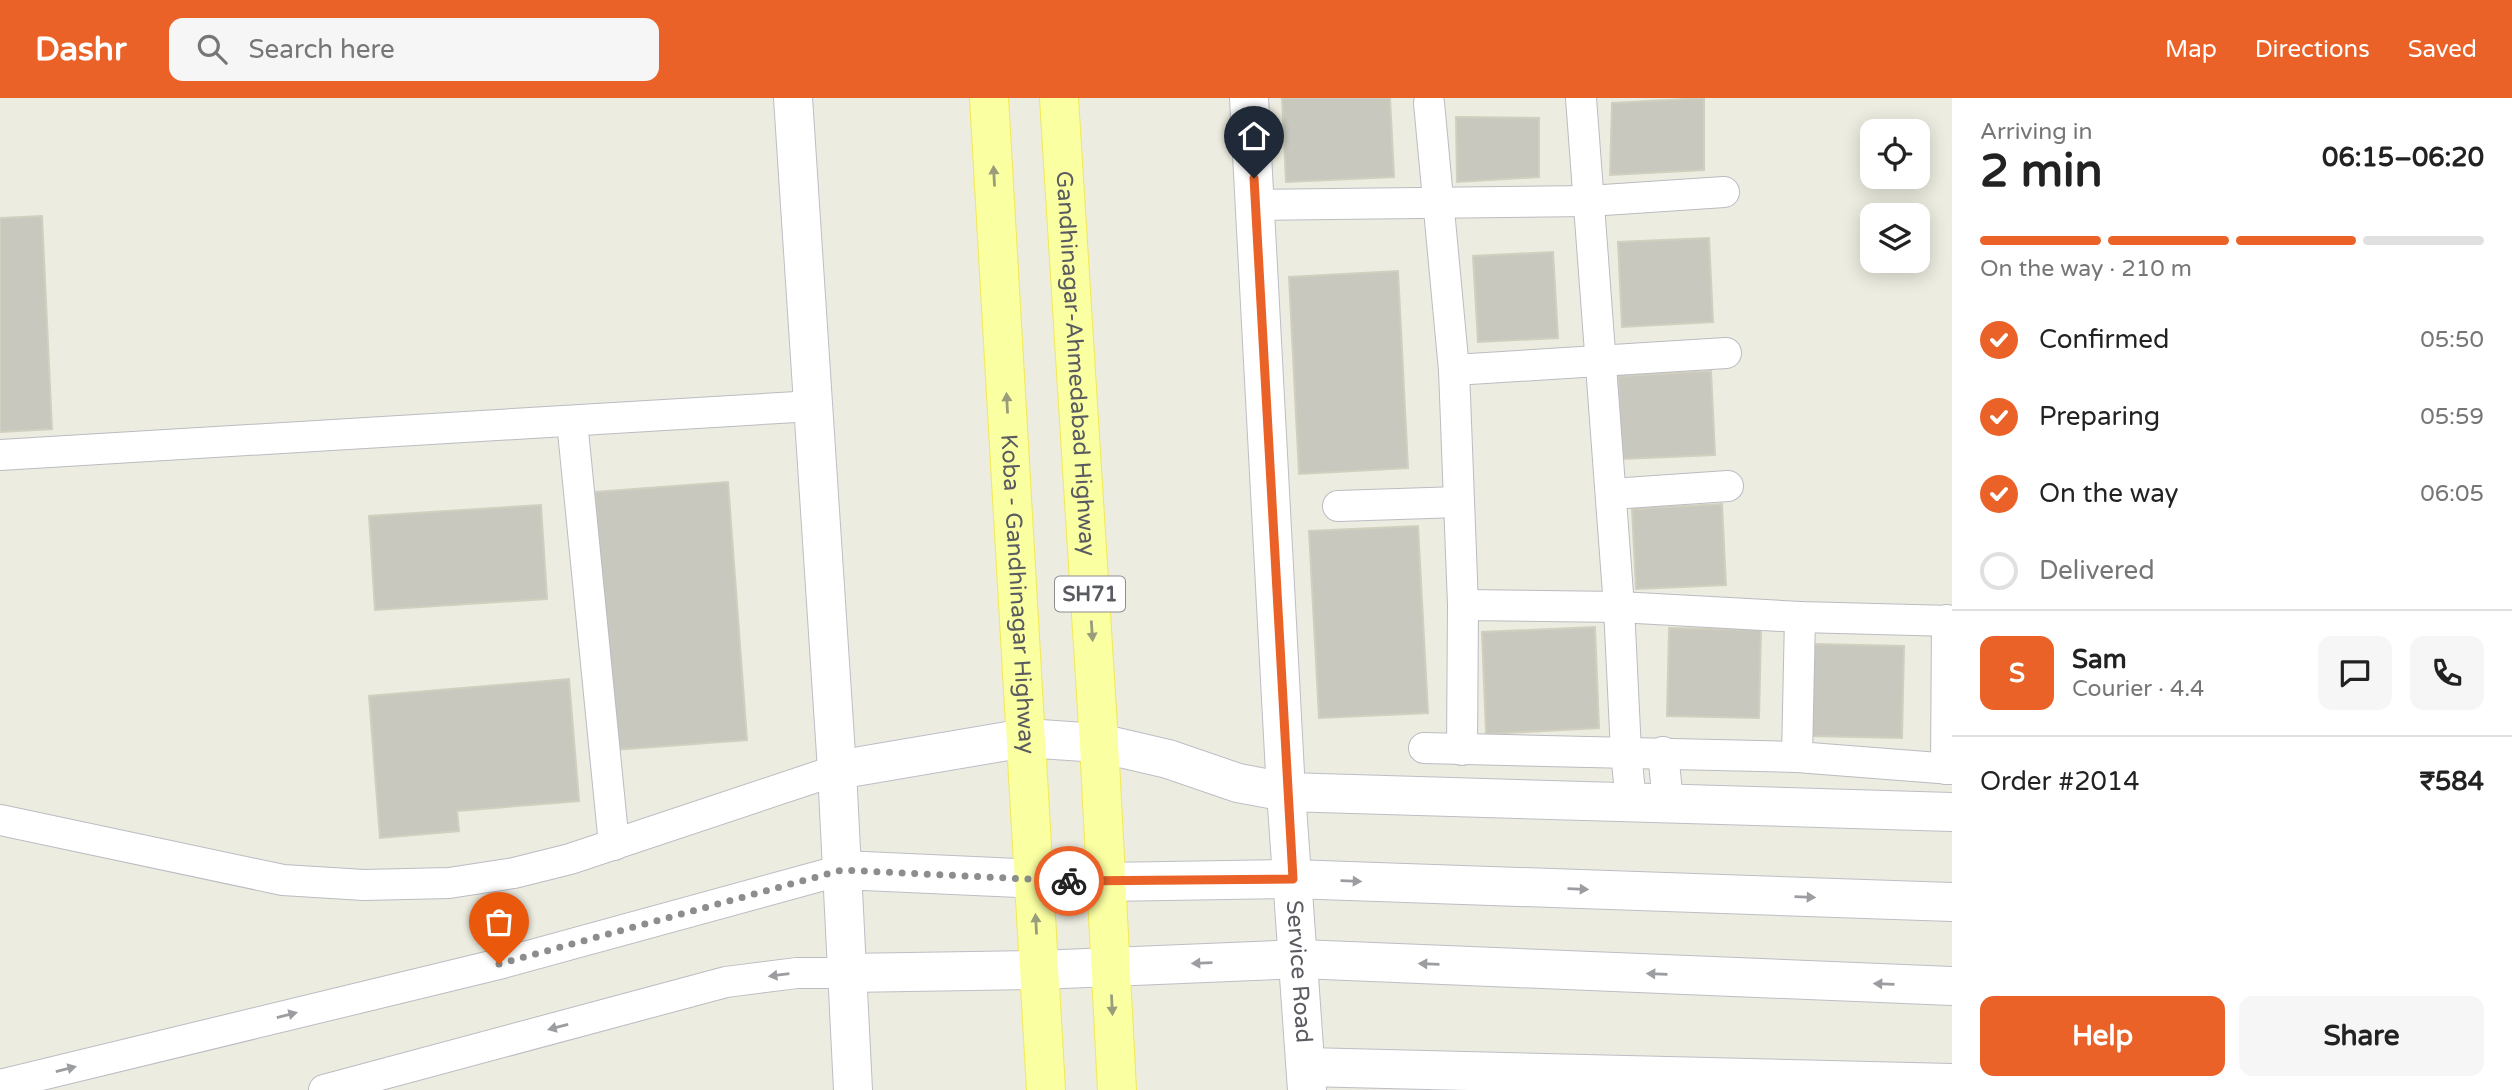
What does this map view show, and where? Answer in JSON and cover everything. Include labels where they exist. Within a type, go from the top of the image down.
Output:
[{"type":"main road","name":"Koba - Gandhinagar Highway","points":[[989,98],[1046,1090]]},
{"type":"main road","name":"Gandhinagar-Ahmedabad Highway","points":[[1059,98],[1099,743],[1117,1090]]},
{"type":"street","points":[[793,98],[837,770],[853,1090]]},
{"type":"street","name":"Service Road","points":[[1250,98],[1286,792],[1307,1078]]},
{"type":"street","points":[[1581,98],[1619,607],[1626,752],[1649,803]]},
{"type":"street","points":[[1429,103],[1454,370],[1463,605],[1462,750]]},
{"type":"street","points":[[1256,205],[1589,201],[1724,192]]},
{"type":"street","points":[[1454,370],[1726,354]]},
{"type":"street","points":[[0,455],[813,406]]},
{"type":"street","points":[[572,421],[614,845]]},
{"type":"street","points":[[1611,494],[1728,486]]},
{"type":"street","points":[[1338,506],[1459,502]]},
{"type":"street","points":[[1424,748],[1797,757],[1949,769],[1949,620],[1800,617],[1619,607],[1463,605]]},
{"type":"street","points":[[1797,757],[1800,617]]},
{"type":"street","points":[[0,820],[283,880],[364,885],[449,883],[514,873],[570,859],[837,770],[1025,737],[1099,743],[1168,759],[1238,783],[1286,792],[1952,812]]},
{"type":"street","points":[[1649,803],[1664,752]]},
{"type":"street","points":[[0,1085],[499,964],[842,870],[1106,882],[1293,879],[1952,902]]},
{"type":"street","points":[[324,1090],[726,982],[797,973],[1039,970],[1300,959],[1952,986]]},
{"type":"street","points":[[1307,1078],[1952,1083]]},
{"type":"building","points":[[1282,98],[1390,98],[1394,177],[1286,182]]},
{"type":"building","points":[[1704,98],[1704,170],[1610,175],[1612,103]]},
{"type":"building","points":[[1456,117],[1539,118],[1539,177],[1457,182]]},
{"type":"building","points":[[42,216],[52,429],[0,432],[0,218]]},
{"type":"building","points":[[1709,238],[1713,322],[1622,327],[1618,242]]},
{"type":"building","points":[[1553,252],[1558,338],[1478,342],[1473,256]]},
{"type":"building","points":[[1398,271],[1408,468],[1299,474],[1289,277]]},
{"type":"building","points":[[1711,371],[1715,455],[1622,459],[1618,376]]},
{"type":"building","points":[[728,482],[747,740],[614,750],[595,492]]},
{"type":"building","points":[[1722,504],[1726,585],[1636,589],[1632,509]]},
{"type":"building","points":[[541,505],[547,599],[375,610],[369,516]]},
{"type":"building","points":[[1418,526],[1428,713],[1319,718],[1309,531]]},
{"type":"building","points":[[1595,627],[1599,728],[1486,734],[1482,632]]},
{"type":"building","points":[[1669,628],[1761,630],[1759,718],[1667,716]]},
{"type":"building","points":[[1813,644],[1904,646],[1902,738],[1811,736]]},
{"type":"building","points":[[569,679],[579,801],[457,811],[459,831],[380,838],[369,696]]},
{"type":"way so far","points":[[499,964],[842,870],[1069,881]]},
{"type":"route","points":[[1069,881],[1293,879],[1254,178]]}]
